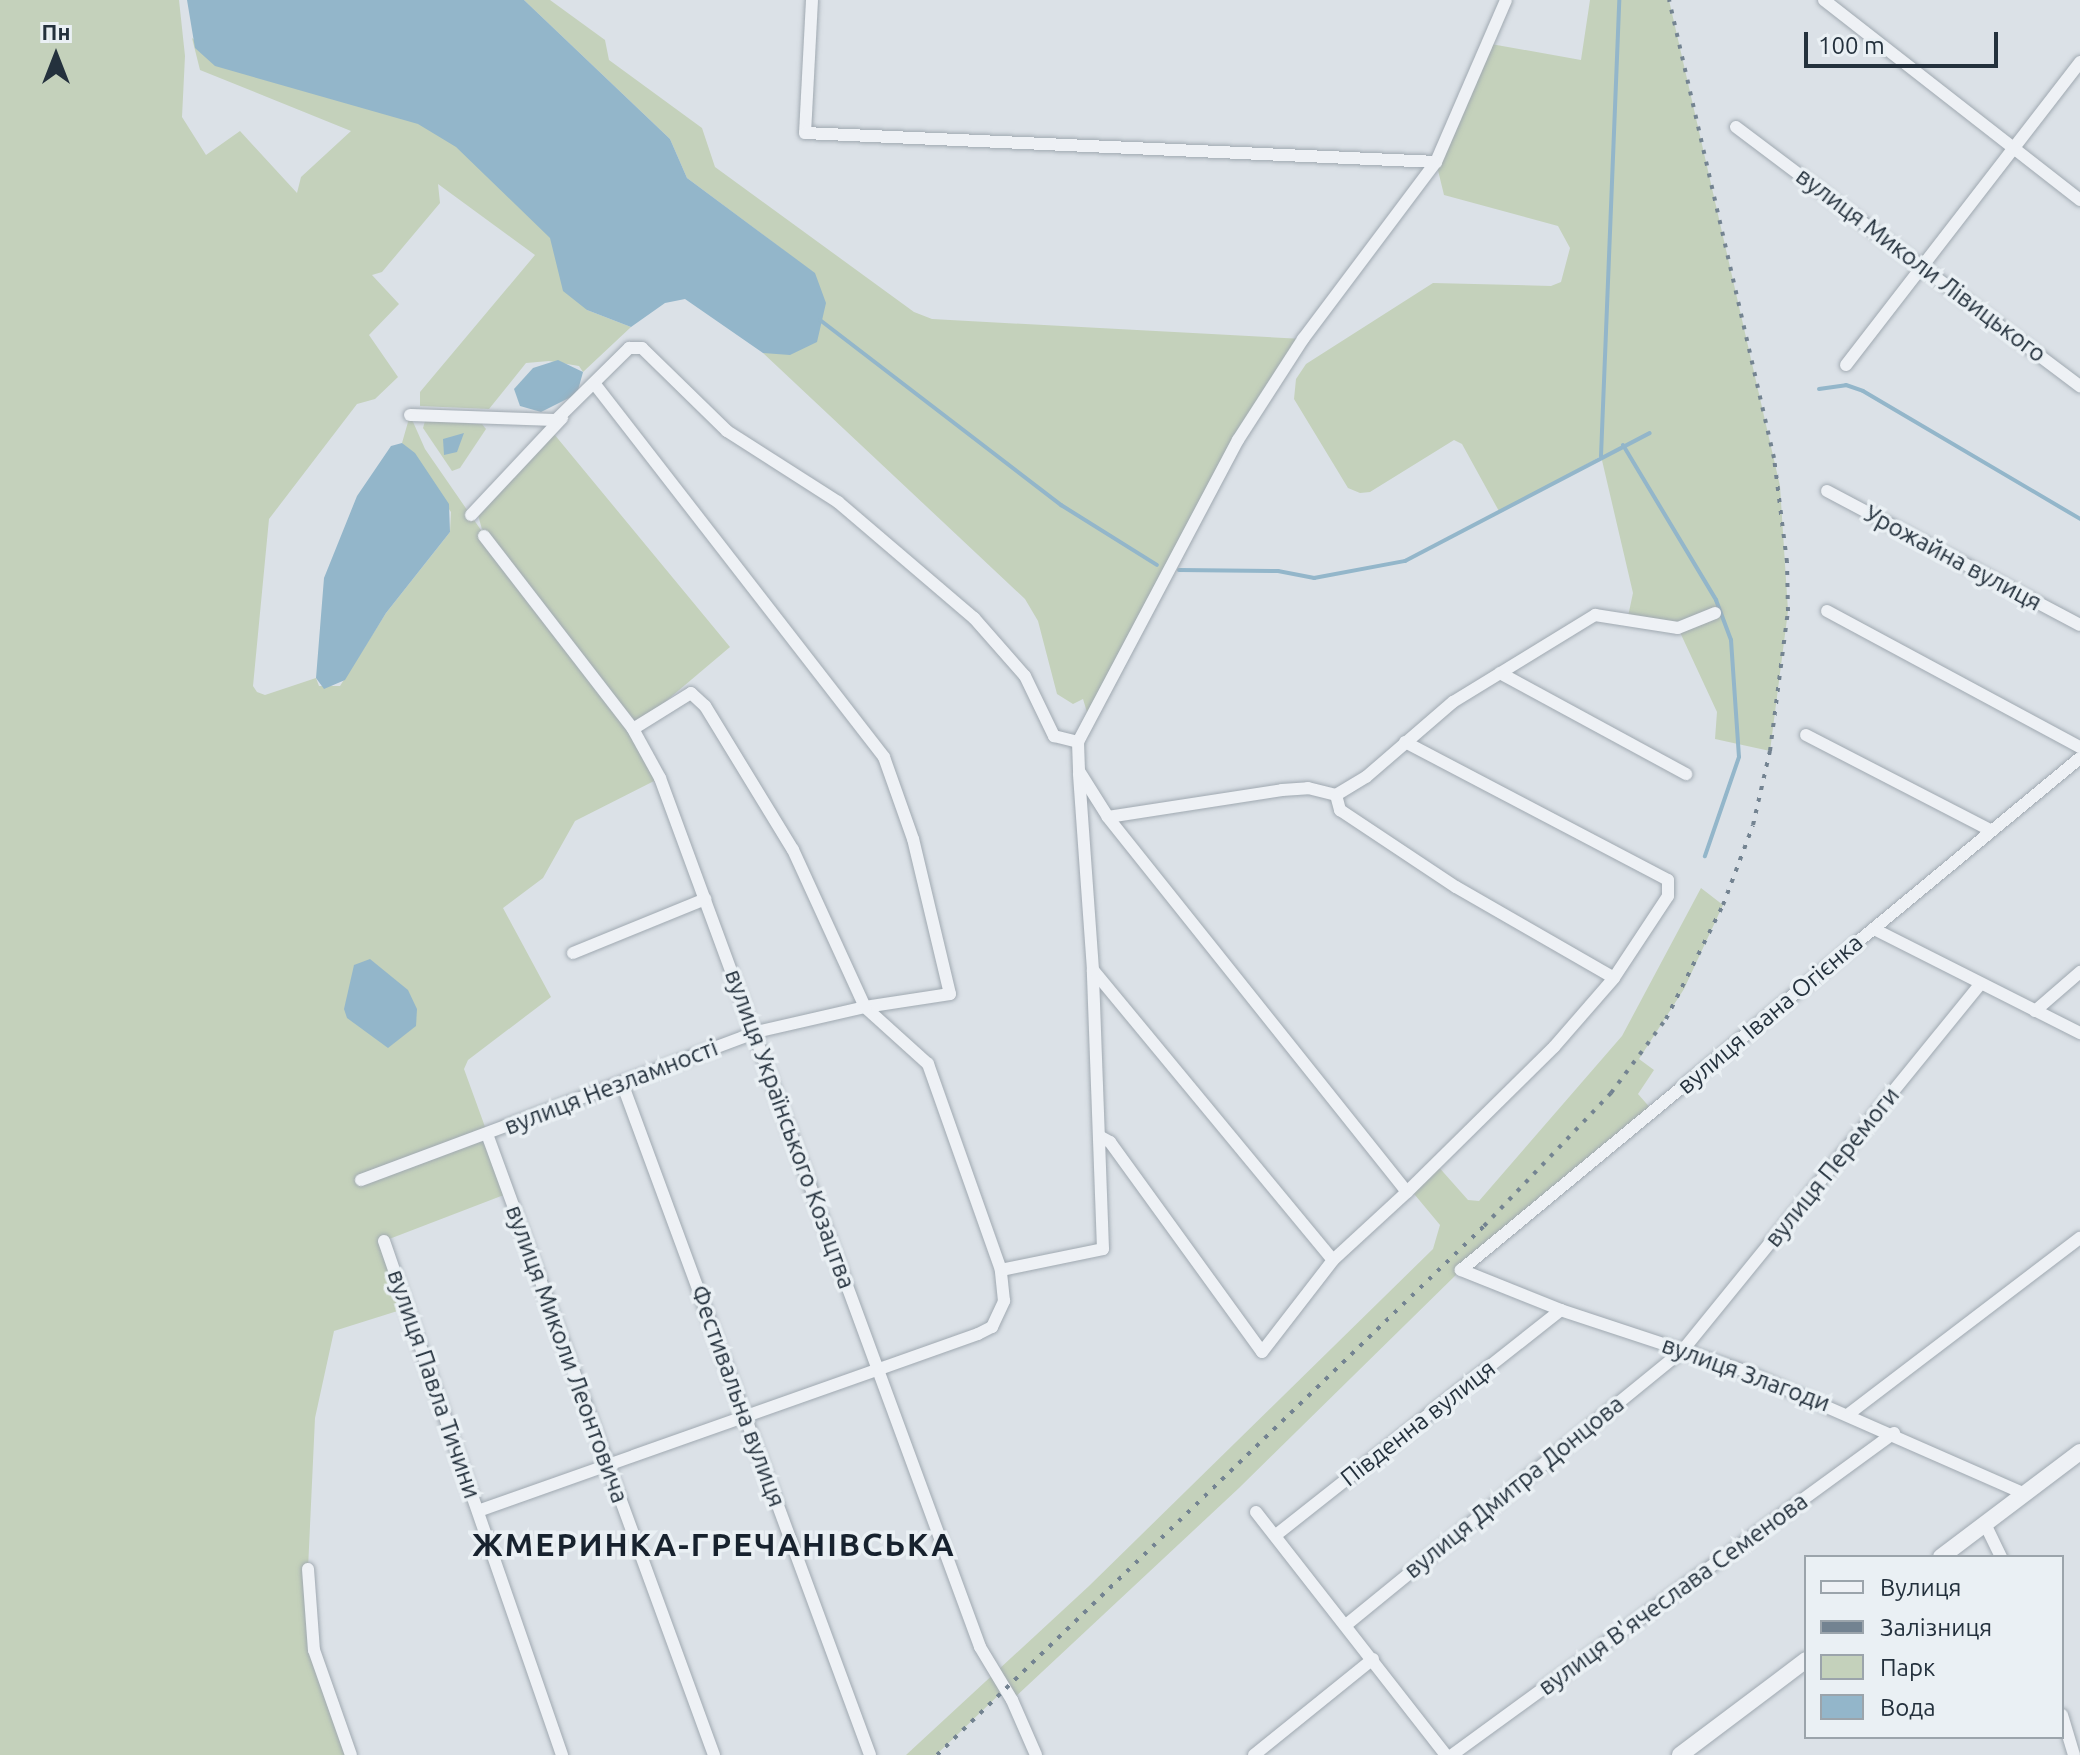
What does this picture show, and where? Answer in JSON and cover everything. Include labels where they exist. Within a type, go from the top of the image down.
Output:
[{"type":"street","points":[[812,0],[805,133],[1436,162]]},
{"type":"street","points":[[1001,1270],[1103,1249],[1093,970],[1078,742],[1238,440],[1303,339],[1436,162],[1506,0]]},
{"type":"street","points":[[1824,0],[2080,200]]},
{"type":"street","points":[[1846,365],[2011,146],[2080,62]]},
{"type":"street","name":"вулиця Миколи Лівицького","points":[[1736,127],[1922,263],[2080,386]]},
{"type":"street","points":[[471,515],[629,348],[642,348],[727,431],[838,502],[974,618],[1025,676],[1054,736],[1078,742]]},
{"type":"street","name":"вулиця Незламності","points":[[361,1180],[756,1032],[865,1007],[950,994],[913,839],[884,757],[594,383]]},
{"type":"street","points":[[410,415],[547,420],[564,416]]},
{"type":"street","name":"Урожайна вулиця","points":[[1827,491],[2080,625]]},
{"type":"street","name":"вулиця Українського Козацтва","points":[[484,536],[633,729],[660,778],[980,1647],[1012,1700],[1036,1755]]},
{"type":"street","points":[[1827,611],[2080,747]]},
{"type":"street","points":[[1336,795],[1453,702],[1595,615],[1678,628],[1715,613]]},
{"type":"street","points":[[1500,673],[1686,774]]},
{"type":"street","points":[[478,1511],[992,1327],[1004,1301],[1001,1270],[928,1064],[865,1007],[793,850],[705,706],[691,693],[633,729]]},
{"type":"street","points":[[1806,735],[1992,831]]},
{"type":"street","points":[[1099,1136],[1110,1142],[1262,1352],[1333,1260],[1554,1047],[1614,978],[1668,896],[1668,880],[1405,742]]},
{"type":"street","name":"вулиця Івана Огієнка","points":[[1461,1270],[2080,758]]},
{"type":"street","points":[[1079,771],[1108,817],[1407,1192]]},
{"type":"street","points":[[1108,817],[1282,790],[1308,788],[1336,795]]},
{"type":"street","points":[[1336,795],[1340,810],[1456,887],[1614,978]]},
{"type":"street","points":[[573,953],[705,899]]},
{"type":"street","points":[[1874,929],[2080,1033]]},
{"type":"street","points":[[1093,970],[1333,1260]]},
{"type":"street","points":[[2035,1011],[2080,972]]},
{"type":"street","name":"вулиця Перемоги","points":[[1683,1350],[1980,984]]},
{"type":"street","name":"Фестивальна вулиця","points":[[622,1083],[870,1755]]},
{"type":"street","name":"вулиця Миколи Леонтовича","points":[[487,1134],[714,1755]]},
{"type":"street","points":[[1850,1413],[2080,1238]]},
{"type":"street","name":"вулиця Павла Тичини","points":[[384,1241],[562,1755]]},
{"type":"street","name":"вулиця Злагоди","points":[[1461,1270],[1561,1310],[1683,1350],[1850,1413],[2025,1494]]},
{"type":"street","name":"Південна вулиця","points":[[1276,1535],[1561,1310]]},
{"type":"street","name":"вулиця Дмитра Донцова","points":[[1346,1625],[1683,1350]]},
{"type":"street","name":"вулиця В'ячеслава Семенова","points":[[1452,1755],[1894,1433]]},
{"type":"street","points":[[1944,1555],[2080,1452]]},
{"type":"street","points":[[1256,1512],[1446,1755]]},
{"type":"street","points":[[1985,1524],[2000,1555]]},
{"type":"street","points":[[308,1569],[314,1650],[351,1755]]},
{"type":"street","points":[[1254,1755],[1373,1659]]},
{"type":"street","points":[[1680,1755],[1804,1662]]},
{"type":"street","points":[[2064,1722],[2074,1755]]},
{"type":"green space","points":[[0,0],[179,0],[185,56],[182,117],[206,155],[240,131],[297,193],[301,177],[351,131],[200,70],[192,38],[205,48],[422,116],[539,212],[587,310],[631,327],[583,372],[579,366],[549,361],[526,363],[489,409],[420,406],[420,392],[535,255],[438,184],[440,203],[382,272],[372,275],[399,304],[369,335],[398,377],[375,399],[357,404],[269,519],[253,686],[257,692],[265,695],[316,678],[319,686],[340,686],[386,613],[450,532],[451,512],[402,443],[410,415],[425,449],[483,533],[478,515],[554,434],[730,647],[633,729],[660,778],[575,821],[543,878],[503,908],[551,997],[468,1060],[464,1069],[509,1193],[384,1241],[407,1308],[334,1331],[315,1418],[308,1569],[312,1636],[351,1755],[0,1755]]},
{"type":"green space","points":[[524,0],[550,0],[605,40],[609,60],[702,128],[715,167],[914,312],[932,319],[1303,339],[1271,386],[1089,719],[1083,699],[1073,704],[1057,694],[1038,621],[1025,599],[763,353],[799,342],[814,273],[687,178],[670,139]]},
{"type":"green space","points":[[1590,0],[1669,0],[1780,486],[1788,611],[1770,751],[1715,739],[1717,712],[1678,628],[1627,621],[1633,593],[1601,456],[1500,513],[1462,444],[1454,440],[1370,492],[1360,493],[1348,488],[1294,399],[1296,379],[1306,364],[1433,283],[1551,286],[1561,282],[1570,248],[1558,226],[1444,195],[1436,162],[1491,44],[1581,60]]},
{"type":"green space","points":[[425,421],[482,424],[486,429],[460,468],[452,471],[423,428]]},
{"type":"green space","points":[[1701,888],[1723,905],[1684,989],[1639,1059],[1654,1070],[1638,1094],[1653,1111],[1461,1270],[1239,1488],[1012,1700],[1005,1689],[936,1755],[906,1755],[1089,1586],[1433,1249],[1440,1225],[1410,1189],[1436,1164],[1468,1200],[1479,1201],[1622,1036]]},
{"type":"water","points":[[187,0],[524,0],[670,139],[687,178],[815,273],[826,303],[817,342],[790,355],[763,353],[685,299],[665,303],[631,327],[587,310],[563,291],[550,238],[456,147],[418,124],[215,66],[195,48]]},
{"type":"water","points":[[558,360],[583,372],[577,394],[541,412],[520,406],[514,389],[533,368]]},
{"type":"water","points":[[464,433],[457,452],[444,455],[443,439]]},
{"type":"water","points":[[402,443],[415,453],[449,504],[450,532],[386,613],[345,680],[324,689],[316,678],[324,578],[357,496],[391,446]]},
{"type":"water","points":[[370,959],[408,990],[417,1009],[416,1026],[388,1048],[347,1018],[344,1009],[354,965]]},
{"type":"waterway","points":[[1601,456],[1619,0]]},
{"type":"waterway","points":[[820,320],[1061,505],[1157,565]]},
{"type":"waterway","points":[[1819,389],[1846,385],[1863,391],[2080,519]]},
{"type":"waterway","points":[[1179,570],[1278,571],[1314,578],[1405,561],[1650,433]]},
{"type":"waterway","points":[[1623,445],[1716,600],[1731,640],[1739,757],[1705,856]]},
{"type":"railway","points":[[937,1755],[1484,1226],[1611,1093],[1666,1019],[1723,905],[1753,825],[1770,751],[1788,611],[1787,562],[1774,458],[1669,0]]},
{"type":"district","name":"ЖМЕРИНКА-ГРЕЧАНІВСЬКА","points":[[714,1544]]}]
